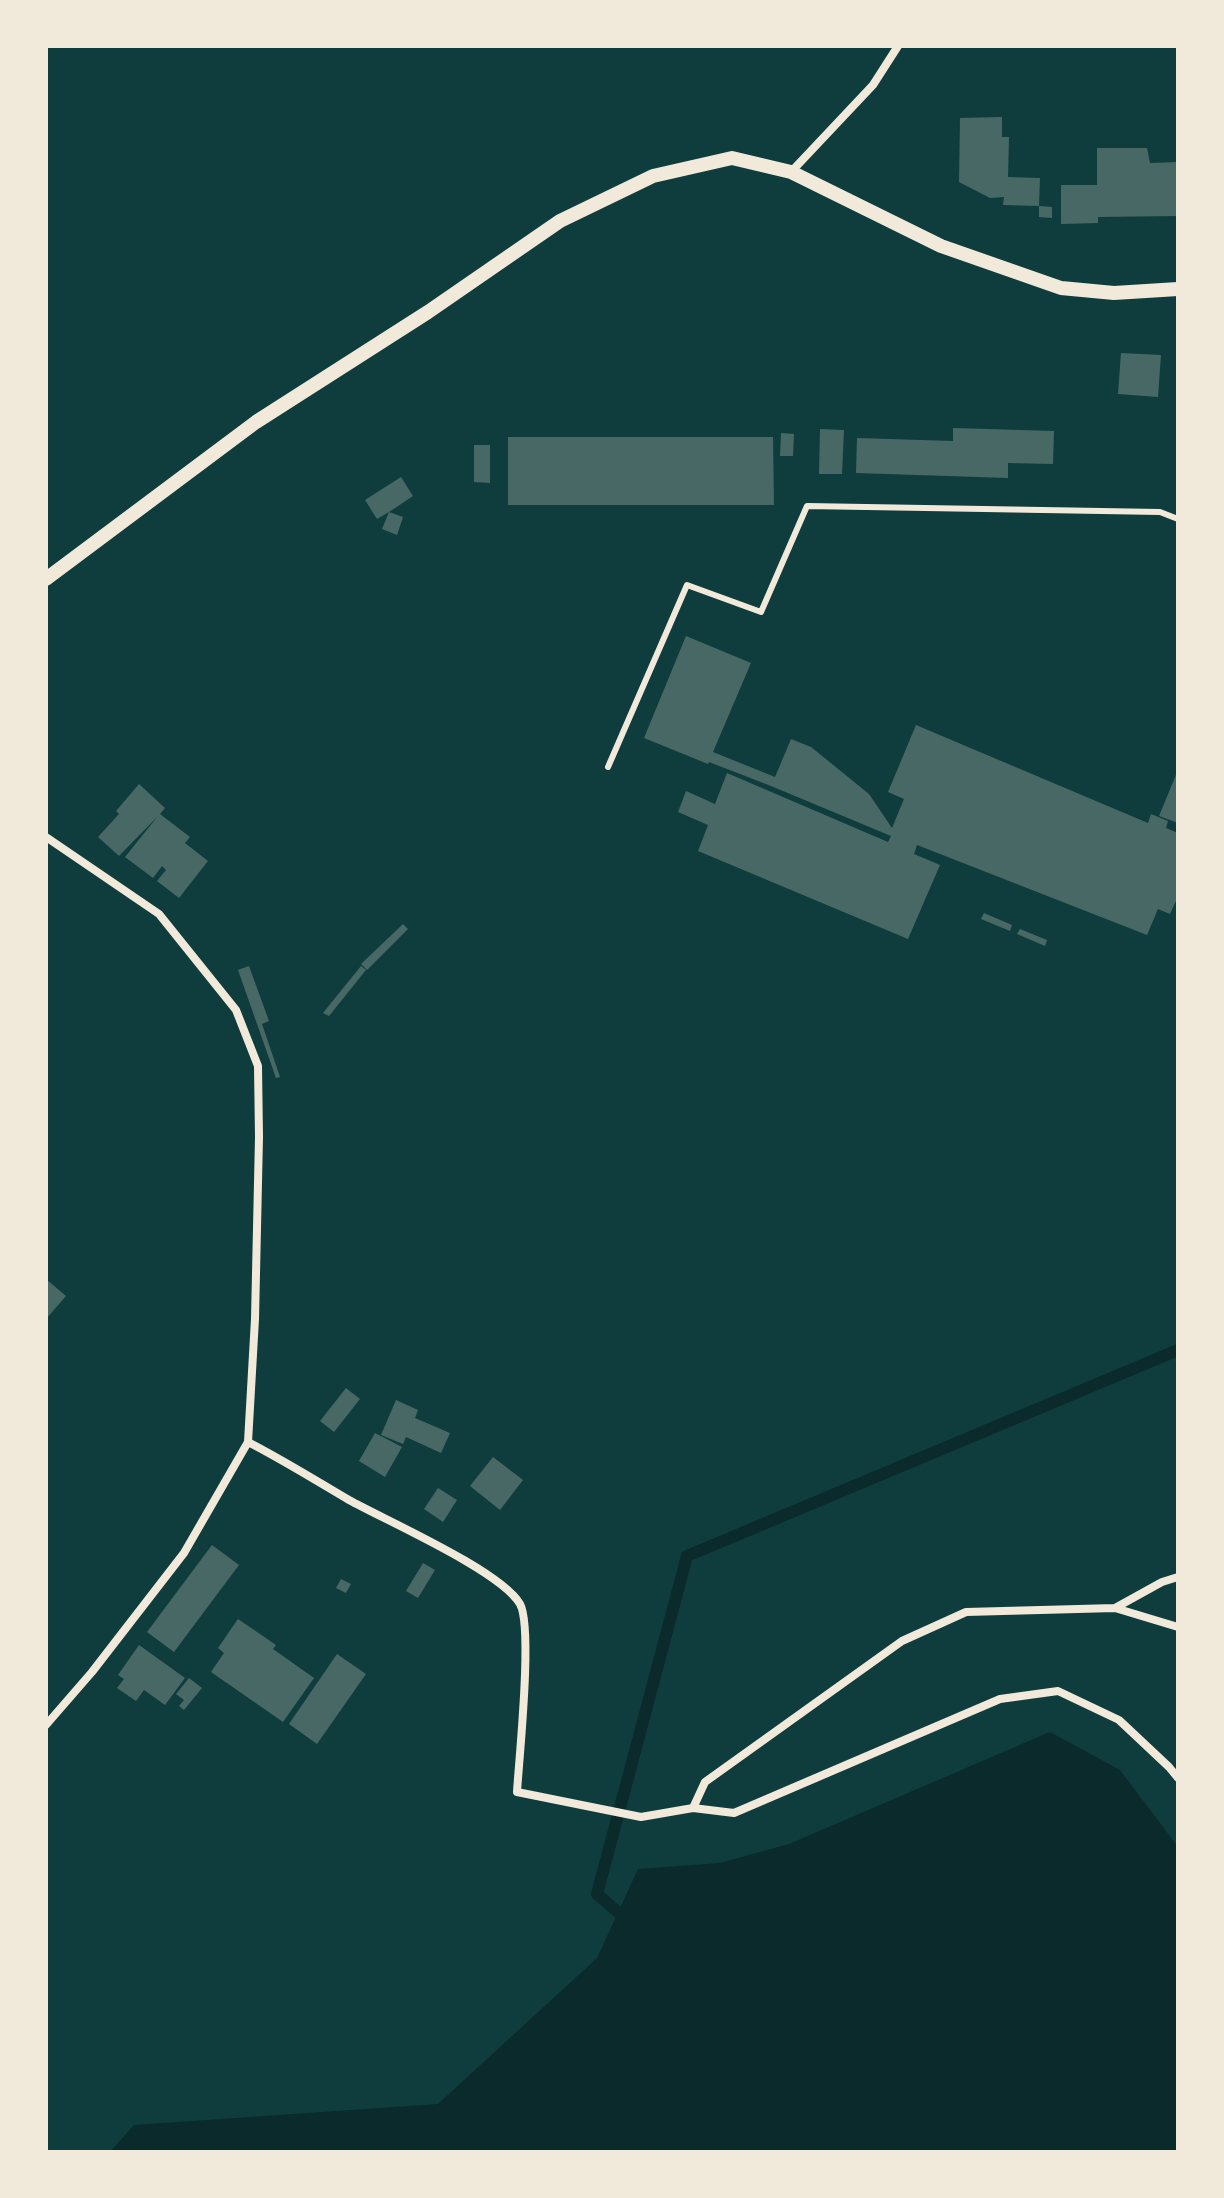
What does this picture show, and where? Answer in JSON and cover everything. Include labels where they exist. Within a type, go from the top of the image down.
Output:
[{"type":"street","points":[[791,172],[873,85],[898,46]]},
{"type":"street","points":[[46,579],[256,422],[428,312],[560,221],[653,176],[732,158],[791,172],[941,246],[1061,288],[1114,293],[1178,289]]},
{"type":"street","points":[[46,837],[159,914],[236,1010],[258,1066],[255,1319],[248,1442],[184,1553],[92,1672],[46,1725]]},
{"type":"street","points":[[248,1442],[496,1579],[521,1605],[526,1638],[517,1792],[641,1817],[693,1808],[734,1813],[1000,1699],[1058,1691],[1119,1720],[1178,1778]]},
{"type":"street","points":[[1115,1608],[1162,1582],[1178,1577]]},
{"type":"street","points":[[693,1808],[705,1782],[902,1641],[966,1612],[1115,1608],[1178,1627]]},
{"type":"lane","points":[[608,767],[687,585],[761,612],[807,506],[1160,512],[1178,519]]},
{"type":"water","points":[[1050,1732],[1120,1770],[1178,1847],[1178,2152],[110,2152],[134,2125],[438,2104],[597,1958],[638,1869],[720,1863],[789,1844]]},
{"type":"building","points":[[1002,117],[1002,137],[1009,137],[1008,177],[1040,178],[1039,206],[1003,205],[1004,197],[990,198],[959,182],[960,118]]},
{"type":"building","points":[[1097,148],[1147,148],[1150,163],[1178,162],[1178,216],[1098,217],[1098,223],[1061,224],[1061,185],[1097,185]]},
{"type":"building","points":[[1039,206],[1052,207],[1052,218],[1039,217]]},
{"type":"building","points":[[1121,353],[1161,355],[1158,397],[1118,394]]},
{"type":"building","points":[[953,428],[1054,431],[1053,464],[1008,463],[1008,478],[856,473],[857,438],[953,441]]},
{"type":"building","points":[[820,429],[844,430],[842,474],[819,474]]},
{"type":"building","points":[[781,433],[794,434],[793,456],[780,456]]},
{"type":"building","points":[[508,437],[773,437],[774,505],[508,505]]},
{"type":"building","points":[[474,445],[490,445],[490,483],[474,482]]},
{"type":"building","points":[[401,477],[413,496],[377,519],[365,500]]},
{"type":"building","points":[[389,512],[403,517],[397,535],[382,529]]},
{"type":"building","points":[[686,636],[751,663],[713,752],[775,777],[791,739],[811,747],[869,794],[892,828],[904,799],[888,792],[916,725],[1148,823],[1151,814],[1168,821],[1166,828],[1178,833],[1178,902],[1170,914],[1158,909],[1147,935],[917,845],[914,854],[940,865],[908,939],[698,851],[708,825],[678,812],[686,791],[715,804],[727,773],[888,842],[891,836],[644,738]]},
{"type":"building","points":[[1178,770],[1178,823],[1159,816]]},
{"type":"building","points":[[139,784],[165,808],[160,814],[190,837],[185,843],[208,861],[179,898],[157,881],[166,870],[162,866],[153,878],[125,857],[158,816],[119,856],[98,837],[119,814],[116,811]]},
{"type":"building","points":[[984,913],[1012,925],[1010,931],[981,919]]},
{"type":"building","points":[[403,924],[408,929],[367,970],[361,964]]},
{"type":"building","points":[[1020,929],[1047,940],[1045,946],[1017,934]]},
{"type":"building","points":[[249,966],[269,1021],[262,1024],[280,1077],[276,1078],[238,970]]},
{"type":"building","points":[[361,966],[366,970],[329,1016],[323,1013]]},
{"type":"building","points":[[46,1279],[66,1296],[46,1319]]},
{"type":"building","points":[[346,1388],[360,1399],[334,1432],[320,1421]]},
{"type":"building","points":[[396,1400],[418,1410],[415,1418],[450,1433],[441,1453],[406,1437],[403,1444],[381,1435]]},
{"type":"building","points":[[375,1433],[402,1447],[385,1477],[359,1461]]},
{"type":"building","points":[[493,1457],[523,1480],[500,1510],[470,1486]]},
{"type":"building","points":[[438,1488],[457,1500],[443,1522],[424,1509]]},
{"type":"building","points":[[212,1545],[239,1565],[174,1652],[147,1632]]},
{"type":"building","points":[[423,1563],[435,1570],[418,1598],[406,1591]]},
{"type":"building","points":[[341,1579],[351,1584],[346,1593],[336,1588]]},
{"type":"building","points":[[238,1619],[276,1645],[273,1649],[314,1678],[283,1722],[211,1672],[224,1653],[218,1648]]},
{"type":"building","points":[[139,1645],[185,1678],[165,1705],[144,1690],[136,1701],[117,1688],[124,1679],[118,1675]]},
{"type":"building","points":[[337,1654],[366,1674],[317,1744],[289,1724]]},
{"type":"building","points":[[189,1678],[202,1688],[184,1710],[179,1706],[184,1700],[176,1694]]},
{"type":"waterway","points":[[628,1921],[597,1894],[687,1556],[1178,1350]]}]
